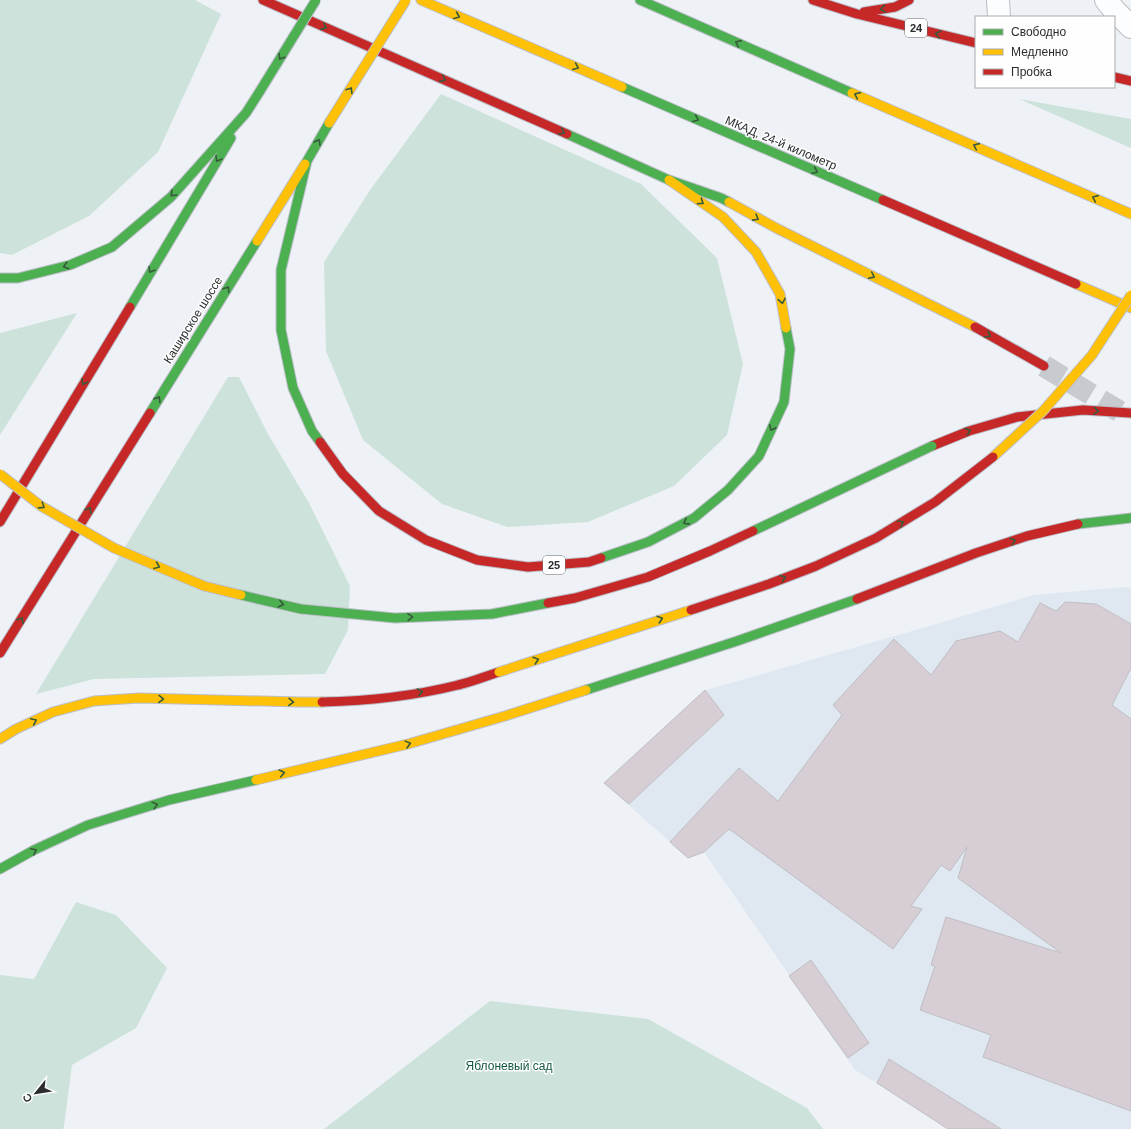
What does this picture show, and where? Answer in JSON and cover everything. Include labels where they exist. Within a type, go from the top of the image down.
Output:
[{"type":"main road","points":[[263,0],[669,180],[721,198],[776,228],[966,322],[1044,366]]},
{"type":"main road","points":[[0,522],[246,113],[316,0]]},
{"type":"main road","name":"Каширское шоссе","points":[[0,653],[406,0]]},
{"type":"main road","name":"МКАД, 24-й километр","points":[[421,0],[1131,308]]},
{"type":"main road","points":[[640,0],[1131,214]]},
{"type":"main road","points":[[813,0],[857,14],[895,7],[909,0]]},
{"type":"main road","name":"24","points":[[857,14],[975,43]]},
{"type":"main road","points":[[1115,77],[1131,81]]},
{"type":"main road","points":[[0,278],[18,278],[70,265],[112,247],[171,197],[246,113]]},
{"type":"main road","name":"25","points":[[307,161],[281,270],[281,330],[293,388],[312,431],[343,474],[379,511],[426,540],[477,560],[528,568],[589,562],[648,542],[694,518],[728,490],[759,456],[784,402],[790,349],[780,294],[756,252],[723,217],[669,180]]},
{"type":"main road","points":[[0,739],[16,729],[53,712],[94,701],[139,698],[300,702],[354,701],[402,696],[459,685],[769,584],[816,566],[876,538],[935,502],[987,463],[1043,411],[1092,355],[1131,295]]},
{"type":"main road","points":[[0,474],[41,506],[114,548],[204,586],[301,608],[396,618],[492,614],[575,598],[648,577],[710,551],[932,446],[969,431],[1017,417],[1083,410],[1131,413]]},
{"type":"main road","points":[[0,870],[34,850],[88,825],[169,800],[415,742],[505,716],[737,641],[854,600],[976,553],[1027,536],[1081,523],[1131,518]]},
{"type":"street","points":[[998,0],[999,16]]},
{"type":"street","points":[[1106,0],[1131,27]]},
{"type":"shaded area","points":[[1125,587],[1131,588],[1131,1129],[948,1129],[855,1070],[704,852],[688,858],[604,783],[706,690],[1034,595]]},
{"type":"green space","points":[[0,0],[195,0],[221,14],[158,152],[89,216],[12,255],[0,253]]},
{"type":"green space","points":[[441,94],[641,184],[717,258],[743,364],[727,435],[674,486],[588,522],[507,527],[442,504],[363,440],[326,351],[324,262],[370,190]]},
{"type":"green space","points":[[1019,99],[1131,119],[1131,148]]},
{"type":"green space","points":[[77,313],[0,435],[0,333]]},
{"type":"green space","points":[[228,377],[239,377],[268,434],[309,503],[350,586],[348,630],[325,674],[94,679],[36,694]]},
{"type":"green space","points":[[76,902],[116,915],[167,968],[136,1028],[72,1065],[63,1129],[0,1129],[0,975],[34,979]]},
{"type":"green space","name":"Яблоневый сад","points":[[490,1001],[648,1019],[807,1108],[823,1129],[324,1129]]},
{"type":"building","points":[[1065,602],[1096,604],[1131,624],[1131,668],[1112,705],[1131,719],[1131,1111],[983,1057],[991,1035],[920,1010],[935,966],[931,965],[946,917],[1061,953],[958,878],[967,847],[950,871],[941,865],[911,906],[922,909],[893,949],[729,829],[704,852],[688,858],[670,842],[739,768],[778,801],[842,715],[833,705],[894,639],[931,675],[956,641],[1000,631],[1018,642],[1040,603],[1056,611]]},
{"type":"building","points":[[705,690],[724,715],[629,804],[604,783]]},
{"type":"building","points":[[811,960],[869,1043],[848,1058],[789,976]]},
{"type":"building","points":[[889,1059],[1001,1129],[948,1129],[877,1083]]},
{"type":"tunnel","points":[[1044,366],[1127,416]]},
{"type":"traffic: fast","points":[[260,91],[316,0]]},
{"type":"traffic: fast","points":[[640,0],[852,93]]},
{"type":"traffic: fast","points":[[622,87],[883,200]]},
{"type":"traffic: fast","points":[[0,278],[18,278],[70,265],[112,247],[171,197],[246,113],[260,91]]},
{"type":"traffic: fast","points":[[320,442],[312,431],[293,388],[281,330],[281,270],[307,161],[329,123]]},
{"type":"traffic: fast","points":[[567,134],[669,180],[729,202]]},
{"type":"traffic: fast","points":[[130,307],[231,138]]},
{"type":"traffic: fast","points":[[150,413],[257,241]]},
{"type":"traffic: fast","points":[[601,558],[648,542],[694,518],[728,490],[759,456],[784,402],[790,349],[786,328]]},
{"type":"traffic: fast","points":[[753,531],[932,446]]},
{"type":"traffic: fast","points":[[1078,524],[1131,518]]},
{"type":"traffic: fast","points":[[241,595],[301,609],[395,618],[492,614],[548,603]]},
{"type":"traffic: fast","points":[[586,690],[737,641],[857,599]]},
{"type":"traffic: fast","points":[[0,869],[34,850],[88,825],[169,800],[256,780]]},
{"type":"traffic: slow","points":[[329,123],[406,0]]},
{"type":"traffic: slow","points":[[421,0],[622,87]]},
{"type":"traffic: slow","points":[[852,93],[1131,214]]},
{"type":"traffic: slow","points":[[257,241],[305,164]]},
{"type":"traffic: slow","points":[[669,180],[723,217],[756,252],[780,294],[786,328]]},
{"type":"traffic: slow","points":[[729,202],[776,228],[975,327]]},
{"type":"traffic: slow","points":[[1076,284],[1131,308]]},
{"type":"traffic: slow","points":[[993,457],[1043,411],[1092,355],[1131,295]]},
{"type":"traffic: slow","points":[[0,474],[41,506],[114,548],[204,586],[241,595]]},
{"type":"traffic: slow","points":[[499,672],[691,610]]},
{"type":"traffic: slow","points":[[256,780],[408,744],[505,716],[586,690]]},
{"type":"traffic: slow","points":[[0,739],[16,729],[53,712],[94,701],[139,698],[322,702]]},
{"type":"traffic: jam","points":[[263,0],[567,134]]},
{"type":"traffic: jam","points":[[813,0],[857,14],[975,43]]},
{"type":"traffic: jam","points":[[864,12],[895,7],[909,0]]},
{"type":"traffic: jam","points":[[1115,77],[1131,81]]},
{"type":"traffic: jam","points":[[883,200],[1076,284]]},
{"type":"traffic: jam","points":[[0,522],[130,307]]},
{"type":"traffic: jam","points":[[975,327],[1044,366]]},
{"type":"traffic: jam","points":[[932,446],[969,431],[1017,417],[1083,410],[1131,413]]},
{"type":"traffic: jam","points":[[0,653],[150,413]]},
{"type":"traffic: jam","points":[[320,442],[343,474],[379,511],[426,540],[477,560],[528,567],[589,562],[601,558]]},
{"type":"traffic: jam","points":[[691,610],[769,584],[816,566],[876,538],[935,502],[993,457]]},
{"type":"traffic: jam","points":[[857,599],[976,553],[1027,536],[1078,524]]},
{"type":"traffic: jam","points":[[548,603],[575,598],[648,577],[753,531]]},
{"type":"traffic: jam","points":[[322,702],[374,699],[408,695],[463,684],[499,672]]}]
